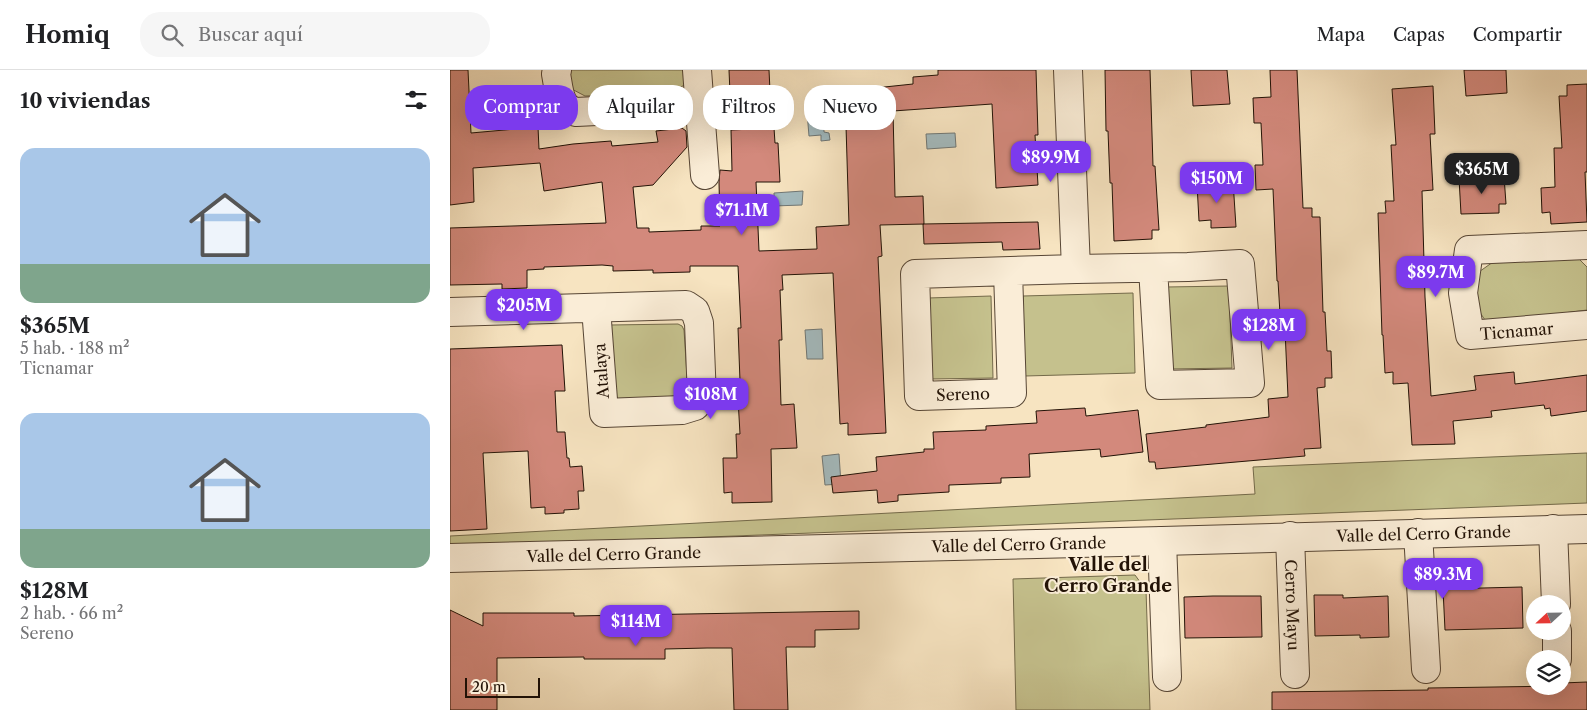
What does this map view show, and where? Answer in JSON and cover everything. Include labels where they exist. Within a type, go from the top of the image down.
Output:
[{"type":"street","points":[[557,70],[556,74],[562,104],[568,111],[700,106]]},
{"type":"street","points":[[697,70],[705,175]]},
{"type":"street","points":[[1068,70],[1076,269]]},
{"type":"street","name":"Ticnamar","points":[[1587,245],[1469,250],[1463,293],[1470,335],[1587,325]]},
{"type":"street","name":"Sereno","points":[[1008,272],[1012,393],[918,396],[915,274],[1240,264],[1250,383],[1160,385],[1153,268]]},
{"type":"street","name":"Atalaya","points":[[450,312],[686,305],[695,311],[699,323],[702,398],[696,406],[600,424],[596,308]]},
{"type":"street","name":"Valle del Cerro Grande","points":[[450,558],[1162,541],[1587,528]]},
{"type":"street","points":[[1553,530],[1556,595]]},
{"type":"street","points":[[1418,533],[1426,669]]},
{"type":"street","name":"Cerro Mayu","points":[[1290,536],[1295,674]]},
{"type":"street","points":[[1162,541],[1167,677]]},
{"type":"shaded area","points":[[570,70],[685,70],[687,84],[588,85],[588,96],[585,96],[578,92],[578,85],[568,85]]},
{"type":"shaded area","points":[[1576,256],[1587,267],[1587,310],[1487,323],[1477,308],[1476,274],[1493,262]]},
{"type":"shaded area","points":[[1229,286],[1232,368],[1169,369],[1166,287]]},
{"type":"shaded area","points":[[1133,293],[1135,373],[1025,376],[1023,296]]},
{"type":"shaded area","points":[[991,296],[993,378],[930,379],[928,298]]},
{"type":"shaded area","points":[[678,324],[684,330],[688,392],[686,396],[614,399],[610,325]]},
{"type":"shaded area","points":[[1587,453],[1587,503],[450,547],[450,536],[1255,494],[1253,467]]},
{"type":"shaded area","points":[[1135,575],[1146,590],[1150,710],[1016,710],[1013,579]]},
{"type":"water","points":[[808,130],[824,130],[824,132],[829,133],[830,140],[821,141],[821,135],[809,136]]},
{"type":"water","points":[[955,133],[956,147],[927,149],[926,134]]},
{"type":"water","points":[[803,191],[802,205],[773,206],[774,204],[769,200],[769,198],[774,196],[774,193]]},
{"type":"water","points":[[822,329],[823,359],[807,359],[805,330]]},
{"type":"water","points":[[839,454],[841,484],[825,485],[822,456]]},
{"type":"building","points":[[450,70],[468,70],[469,85],[465,85],[465,130],[471,130],[471,133],[504,130],[538,130],[539,149],[611,141],[612,146],[658,142],[656,131],[686,131],[687,147],[653,185],[633,187],[637,228],[649,228],[649,232],[701,230],[701,226],[720,226],[720,170],[732,171],[731,130],[774,130],[775,143],[778,143],[780,182],[756,182],[759,251],[817,249],[816,227],[849,225],[846,130],[893,130],[895,197],[923,196],[924,224],[880,225],[882,256],[878,257],[886,433],[848,435],[848,423],[840,424],[833,273],[782,275],[783,290],[780,290],[782,340],[779,340],[781,405],[794,404],[797,448],[771,449],[772,502],[732,503],[732,492],[724,493],[723,458],[737,458],[736,434],[740,434],[737,381],[740,381],[738,328],[741,328],[738,266],[690,266],[690,272],[653,273],[653,270],[613,271],[613,266],[602,265],[544,267],[544,269],[527,270],[527,288],[502,289],[502,284],[450,285],[450,228],[606,223],[602,182],[544,191],[540,163],[473,168],[474,202],[450,205]]},
{"type":"building","points":[[729,70],[769,70],[770,85],[730,85]]},
{"type":"building","points":[[938,70],[1036,70],[1038,135],[1035,135],[1038,185],[996,188],[992,104],[896,111],[896,86],[913,84],[913,77],[938,75]]},
{"type":"building","points":[[1105,70],[1150,70],[1153,166],[1155,166],[1159,230],[1152,230],[1152,239],[1114,241],[1112,183],[1110,183],[1108,131],[1106,131]]},
{"type":"building","points":[[1191,70],[1227,70],[1230,104],[1193,106]]},
{"type":"building","points":[[1270,70],[1297,70],[1303,208],[1312,208],[1312,217],[1320,217],[1323,312],[1325,312],[1327,351],[1331,351],[1332,378],[1325,378],[1325,387],[1317,388],[1321,448],[1304,449],[1305,456],[1156,469],[1155,462],[1149,462],[1146,434],[1269,417],[1268,399],[1288,397],[1285,330],[1281,330],[1277,281],[1273,189],[1256,190],[1255,165],[1263,165],[1261,123],[1254,123],[1253,98],[1271,97]]},
{"type":"building","points":[[1464,70],[1506,70],[1507,93],[1466,96]]},
{"type":"building","points":[[1587,84],[1587,172],[1585,172],[1587,222],[1551,224],[1550,212],[1542,213],[1541,188],[1555,187],[1554,148],[1562,148],[1559,96],[1567,96],[1567,85]]},
{"type":"building","points":[[1433,86],[1435,134],[1430,134],[1433,190],[1422,191],[1425,297],[1431,396],[1476,390],[1474,376],[1514,372],[1515,384],[1587,375],[1587,411],[1551,416],[1550,408],[1545,409],[1544,405],[1491,411],[1492,417],[1453,421],[1455,444],[1412,445],[1408,383],[1393,384],[1393,372],[1385,373],[1378,213],[1386,213],[1385,201],[1394,201],[1391,145],[1396,145],[1392,89]]},
{"type":"building","points":[[1504,176],[1506,204],[1499,204],[1499,213],[1461,214],[1459,178]]},
{"type":"building","points":[[1233,181],[1236,227],[1211,228],[1211,220],[1199,221],[1197,184]]},
{"type":"building","points":[[1038,222],[1040,249],[1003,250],[1002,242],[924,244],[923,224]]},
{"type":"building","points":[[562,345],[565,391],[555,391],[557,432],[565,432],[567,458],[569,458],[570,467],[582,466],[584,491],[578,491],[579,509],[564,510],[564,513],[545,514],[545,507],[531,508],[528,451],[483,453],[487,529],[450,531],[450,349]]},
{"type":"building","points":[[1085,408],[1086,416],[1138,410],[1143,452],[1101,457],[1100,449],[1029,454],[1030,477],[1001,478],[1001,483],[949,485],[949,492],[898,495],[898,501],[878,503],[877,490],[833,493],[831,477],[877,471],[876,457],[924,452],[924,449],[934,449],[933,432],[986,430],[986,426],[1037,423],[1036,411]]},
{"type":"building","points":[[1522,587],[1523,628],[1445,630],[1443,589]]},
{"type":"building","points":[[1314,595],[1343,595],[1343,598],[1388,596],[1389,637],[1360,638],[1360,635],[1315,636]]},
{"type":"building","points":[[1261,596],[1262,637],[1185,638],[1184,597]]},
{"type":"building","points":[[450,610],[483,626],[483,613],[574,613],[574,616],[859,611],[859,629],[815,630],[815,647],[786,647],[788,710],[734,710],[732,648],[707,648],[665,649],[665,659],[584,659],[584,657],[497,658],[497,710],[450,710]]},
{"type":"building","points":[[1587,682],[1587,710],[1272,710],[1272,692],[1526,687],[1526,695],[1571,695],[1571,683]]},
{"type":"district","name":"Valle del Cerro Grande","points":[[1108,575]]}]
